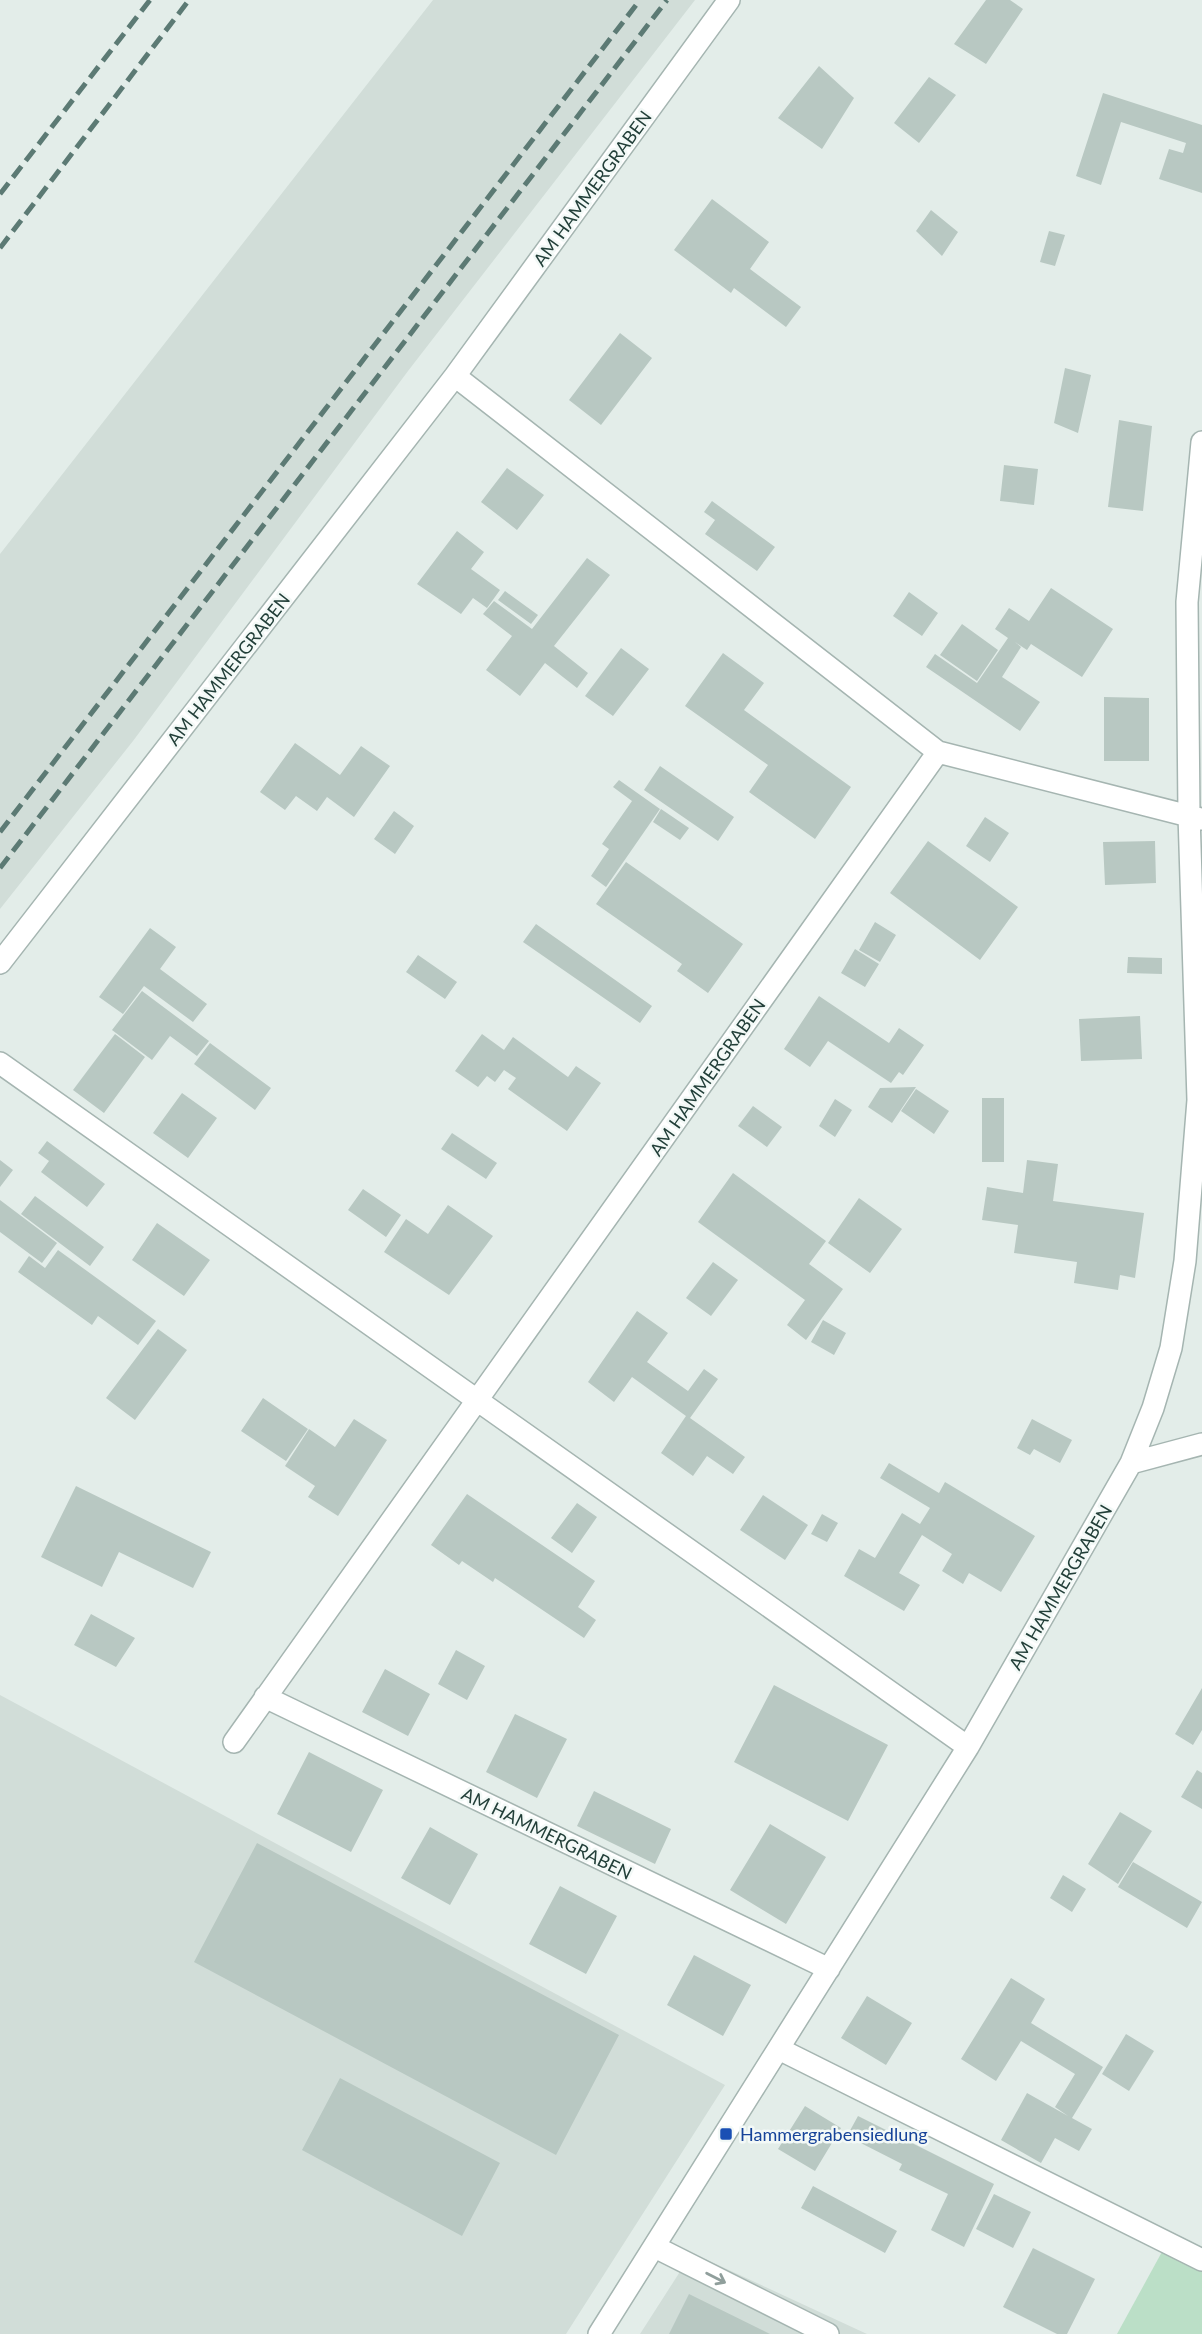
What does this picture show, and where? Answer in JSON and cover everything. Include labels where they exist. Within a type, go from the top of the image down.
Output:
[{"type":"street","name":"AM HAMMERGRABEN","points":[[0,963],[455,376],[729,0]]},
{"type":"street","points":[[455,376],[938,752],[1195,817]]},
{"type":"street","name":"AM HAMMERGRABEN","points":[[599,2334],[968,1747],[1130,1463],[1153,1408],[1171,1348],[1185,1261],[1198,1100],[1195,817],[1187,602],[1202,443]]},
{"type":"street","name":"AM HAMMERGRABEN","points":[[234,1742],[938,752]]},
{"type":"street","points":[[0,1063],[968,1747]]},
{"type":"street","points":[[1130,1463],[1202,1444]]},
{"type":"street","name":"AM HAMMERGRABEN","points":[[265,1697],[829,1969]]},
{"type":"street","points":[[779,2049],[1202,2260]]},
{"type":"street","points":[[655,2247],[828,2334]]},
{"type":"shaded area","points":[[433,0],[695,0],[408,371],[133,741],[0,909],[0,554]]},
{"type":"shaded area","points":[[0,1695],[725,2085],[566,2334],[0,2334]]},
{"type":"shaded area","points":[[692,2253],[867,2334],[640,2334]]},
{"type":"green space","points":[[1163,2250],[1202,2270],[1202,2334],[1117,2334]]},
{"type":"building","points":[[986,0],[1010,0],[1023,9],[986,64],[954,44]]},
{"type":"building","points":[[819,66],[854,98],[822,149],[778,118]]},
{"type":"building","points":[[929,77],[956,95],[919,143],[894,123]]},
{"type":"building","points":[[1103,93],[1202,125],[1202,193],[1159,179],[1169,149],[1183,153],[1186,143],[1121,122],[1101,185],[1076,176]]},
{"type":"building","points":[[712,199],[769,242],[750,269],[801,307],[786,327],[734,288],[731,293],[674,250]]},
{"type":"building","points":[[931,210],[958,232],[942,256],[916,231]]},
{"type":"building","points":[[1049,231],[1065,235],[1055,266],[1040,262]]},
{"type":"building","points":[[620,333],[652,358],[601,425],[569,400]]},
{"type":"building","points":[[1065,368],[1091,375],[1078,433],[1054,423]]},
{"type":"building","points":[[1119,420],[1152,426],[1143,511],[1108,507]]},
{"type":"building","points":[[1004,465],[1038,469],[1034,505],[1000,501]]},
{"type":"building","points":[[507,468],[544,495],[517,530],[481,502]]},
{"type":"building","points":[[712,501],[775,547],[757,571],[705,534],[715,520],[704,512]]},
{"type":"building","points":[[457,531],[484,552],[471,569],[500,590],[487,608],[473,598],[461,614],[417,584]]},
{"type":"building","points":[[587,558],[610,575],[554,646],[588,673],[577,688],[545,663],[520,696],[486,670],[512,636],[483,614],[494,601],[532,629]]},
{"type":"building","points":[[1051,588],[1113,629],[1082,677],[1031,644],[1027,650],[1015,642],[1021,647],[1002,677],[1040,702],[1020,731],[926,667],[935,654],[977,683],[1008,638],[995,629],[1009,608],[1029,621]]},
{"type":"building","points":[[505,591],[538,615],[531,624],[498,600]]},
{"type":"building","points":[[909,592],[938,613],[922,636],[893,616]]},
{"type":"building","points":[[962,624],[998,650],[977,681],[940,655]]},
{"type":"building","points":[[621,648],[649,669],[613,716],[585,696]]},
{"type":"building","points":[[723,653],[764,683],[744,710],[851,787],[815,839],[749,792],[768,765],[685,706]]},
{"type":"building","points":[[1104,697],[1149,698],[1149,761],[1104,761]]},
{"type":"building","points":[[295,743],[340,775],[361,746],[390,766],[354,817],[327,797],[317,811],[296,796],[285,810],[260,792]]},
{"type":"building","points":[[660,766],[734,817],[718,841],[644,790]]},
{"type":"building","points":[[619,780],[660,809],[606,887],[591,876],[609,849],[602,844],[632,801],[613,787]]},
{"type":"building","points":[[661,809],[689,828],[680,840],[653,822]]},
{"type":"building","points":[[394,811],[414,826],[395,854],[374,839]]},
{"type":"building","points":[[985,817],[1009,833],[990,862],[966,846]]},
{"type":"building","points":[[928,841],[1018,907],[980,960],[890,893]]},
{"type":"building","points":[[1155,841],[1156,883],[1105,885],[1103,842]]},
{"type":"building","points":[[626,862],[743,944],[708,993],[677,971],[682,964],[596,904]]},
{"type":"building","points":[[875,922],[896,935],[880,962],[859,950]]},
{"type":"building","points":[[536,924],[652,1006],[640,1023],[523,942]]},
{"type":"building","points":[[150,928],[176,947],[160,969],[207,1004],[193,1022],[144,986],[123,1014],[99,997]]},
{"type":"building","points":[[855,949],[879,964],[865,987],[841,973]]},
{"type":"building","points":[[418,955],[457,982],[445,999],[406,972]]},
{"type":"building","points":[[1128,957],[1162,958],[1162,974],[1127,973]]},
{"type":"building","points":[[142,991],[209,1041],[197,1056],[170,1036],[152,1060],[112,1030]]},
{"type":"building","points":[[819,996],[889,1043],[899,1028],[924,1045],[903,1075],[899,1072],[891,1083],[828,1041],[810,1067],[784,1049]]},
{"type":"building","points":[[1140,1016],[1142,1059],[1081,1061],[1079,1019]]},
{"type":"building","points":[[115,1034],[145,1057],[104,1113],[73,1090]]},
{"type":"building","points":[[482,1034],[504,1050],[513,1037],[568,1077],[576,1066],[601,1083],[567,1131],[508,1089],[516,1078],[504,1070],[495,1082],[487,1076],[478,1087],[455,1071]]},
{"type":"building","points":[[210,1043],[271,1088],[255,1110],[194,1064]]},
{"type":"building","points":[[916,1087],[892,1123],[868,1107],[880,1088]]},
{"type":"building","points":[[916,1089],[949,1111],[934,1134],[901,1111]]},
{"type":"building","points":[[182,1093],[217,1118],[188,1158],[153,1133]]},
{"type":"building","points":[[982,1098],[1004,1098],[1004,1162],[982,1162]]},
{"type":"building","points":[[835,1099],[852,1110],[835,1137],[819,1126]]},
{"type":"building","points":[[753,1106],[782,1127],[767,1147],[738,1126]]},
{"type":"building","points":[[452,1133],[497,1163],[486,1179],[441,1149]]},
{"type":"building","points":[[47,1141],[105,1184],[87,1207],[41,1172],[49,1161],[38,1153]]},
{"type":"building","points":[[0,1160],[13,1170],[0,1187]]},
{"type":"building","points":[[1027,1160],[1058,1164],[1053,1201],[1144,1213],[1135,1278],[1120,1275],[1118,1290],[1074,1283],[1077,1262],[1014,1253],[1018,1225],[982,1220],[987,1187],[1023,1193]]},
{"type":"building","points":[[733,1173],[826,1241],[809,1264],[843,1289],[806,1340],[787,1325],[805,1300],[698,1222]]},
{"type":"building","points":[[363,1189],[401,1215],[386,1237],[348,1210]]},
{"type":"building","points":[[35,1196],[104,1247],[90,1266],[21,1214]]},
{"type":"building","points":[[859,1198],[902,1229],[870,1273],[828,1243]]},
{"type":"building","points":[[0,1200],[57,1243],[42,1263],[0,1232]]},
{"type":"building","points":[[448,1205],[493,1236],[449,1295],[384,1252],[406,1219],[428,1234]]},
{"type":"building","points":[[157,1223],[210,1260],[184,1296],[132,1260]]},
{"type":"building","points":[[58,1250],[156,1321],[138,1345],[98,1316],[92,1325],[18,1272],[29,1256],[45,1268]]},
{"type":"building","points":[[713,1262],[738,1280],[711,1316],[686,1298]]},
{"type":"building","points":[[637,1311],[668,1333],[647,1362],[688,1391],[704,1369],[718,1379],[690,1418],[745,1457],[733,1474],[707,1456],[693,1476],[661,1453],[686,1416],[632,1377],[614,1402],[588,1382]]},
{"type":"building","points":[[823,1320],[846,1333],[834,1355],[811,1342]]},
{"type":"building","points":[[158,1329],[187,1350],[135,1420],[106,1398]]},
{"type":"building","points":[[263,1398],[308,1429],[286,1461],[241,1431]]},
{"type":"building","points":[[354,1419],[387,1440],[338,1516],[308,1497],[315,1486],[285,1466],[309,1429],[335,1447]]},
{"type":"building","points":[[1032,1419],[1072,1440],[1060,1463],[1034,1449],[1030,1455],[1017,1448]]},
{"type":"building","points":[[889,1463],[939,1493],[945,1482],[1035,1536],[1001,1592],[969,1573],[963,1584],[942,1571],[952,1554],[922,1535],[899,1573],[920,1585],[904,1611],[844,1576],[859,1549],[875,1558],[902,1513],[920,1524],[930,1508],[880,1478]]},
{"type":"building","points":[[76,1486],[211,1552],[193,1588],[119,1552],[102,1587],[41,1557]]},
{"type":"building","points":[[467,1494],[595,1581],[578,1607],[596,1620],[584,1638],[495,1578],[493,1582],[462,1561],[459,1565],[431,1545]]},
{"type":"building","points":[[763,1495],[808,1525],[785,1560],[740,1530]]},
{"type":"building","points":[[577,1503],[597,1517],[572,1553],[551,1538]]},
{"type":"building","points":[[822,1514],[838,1523],[827,1542],[811,1534]]},
{"type":"building","points":[[91,1614],[135,1638],[116,1667],[74,1645]]},
{"type":"building","points":[[456,1650],[485,1666],[467,1700],[438,1684]]},
{"type":"building","points":[[385,1669],[430,1694],[408,1736],[362,1712]]},
{"type":"building","points":[[774,1685],[888,1745],[848,1821],[734,1762]]},
{"type":"building","points":[[1202,1688],[1202,1730],[1193,1745],[1175,1734]]},
{"type":"building","points":[[515,1714],[567,1739],[537,1798],[486,1772]]},
{"type":"building","points":[[309,1752],[383,1790],[351,1852],[277,1814]]},
{"type":"building","points":[[1197,1770],[1202,1773],[1202,1809],[1181,1797]]},
{"type":"building","points":[[594,1791],[671,1829],[655,1864],[577,1826]]},
{"type":"building","points":[[1120,1812],[1152,1831],[1118,1884],[1088,1864]]},
{"type":"building","points":[[770,1824],[826,1857],[786,1924],[730,1890]]},
{"type":"building","points":[[430,1827],[478,1854],[450,1905],[401,1878]]},
{"type":"building","points":[[257,1843],[619,2035],[556,2155],[194,1962]]},
{"type":"building","points":[[1133,1862],[1202,1902],[1187,1928],[1118,1887]]},
{"type":"building","points":[[1063,1875],[1086,1889],[1072,1912],[1050,1898]]},
{"type":"building","points":[[560,1886],[617,1916],[586,1974],[529,1944]]},
{"type":"building","points":[[694,1955],[751,1985],[723,2036],[667,2005]]},
{"type":"building","points":[[1011,1978],[1045,1999],[1031,2023],[1103,2067],[1072,2118],[1092,2129],[1079,2151],[1055,2138],[1041,2163],[1001,2140],[1027,2093],[1068,2116],[1055,2107],[1075,2074],[1021,2041],[996,2081],[961,2059]]},
{"type":"building","points":[[867,1996],[912,2023],[886,2065],[841,2038]]},
{"type":"building","points":[[1126,2034],[1154,2051],[1129,2091],[1102,2074]]},
{"type":"building","points":[[340,2078],[500,2163],[462,2236],[302,2150]]},
{"type":"building","points":[[805,2106],[841,2128],[815,2171],[778,2149]]},
{"type":"building","points":[[858,2116],[994,2184],[964,2247],[931,2230],[948,2194],[899,2170],[902,2164],[847,2136]]},
{"type":"building","points":[[813,2186],[897,2231],[885,2253],[801,2208]]},
{"type":"building","points":[[994,2194],[1031,2212],[1013,2248],[976,2229]]},
{"type":"building","points":[[1033,2248],[1095,2279],[1067,2334],[1057,2334],[1003,2307]]},
{"type":"building","points":[[689,2294],[770,2334],[669,2334]]},
{"type":"railway","points":[[0,194],[150,0]]},
{"type":"railway","points":[[0,248],[189,0]]},
{"type":"railway","points":[[0,832],[640,0]]},
{"type":"railway","points":[[0,868],[667,0]]},
{"type":"place","name":"Hammergrabensiedlung","points":[[726,2134]]}]
